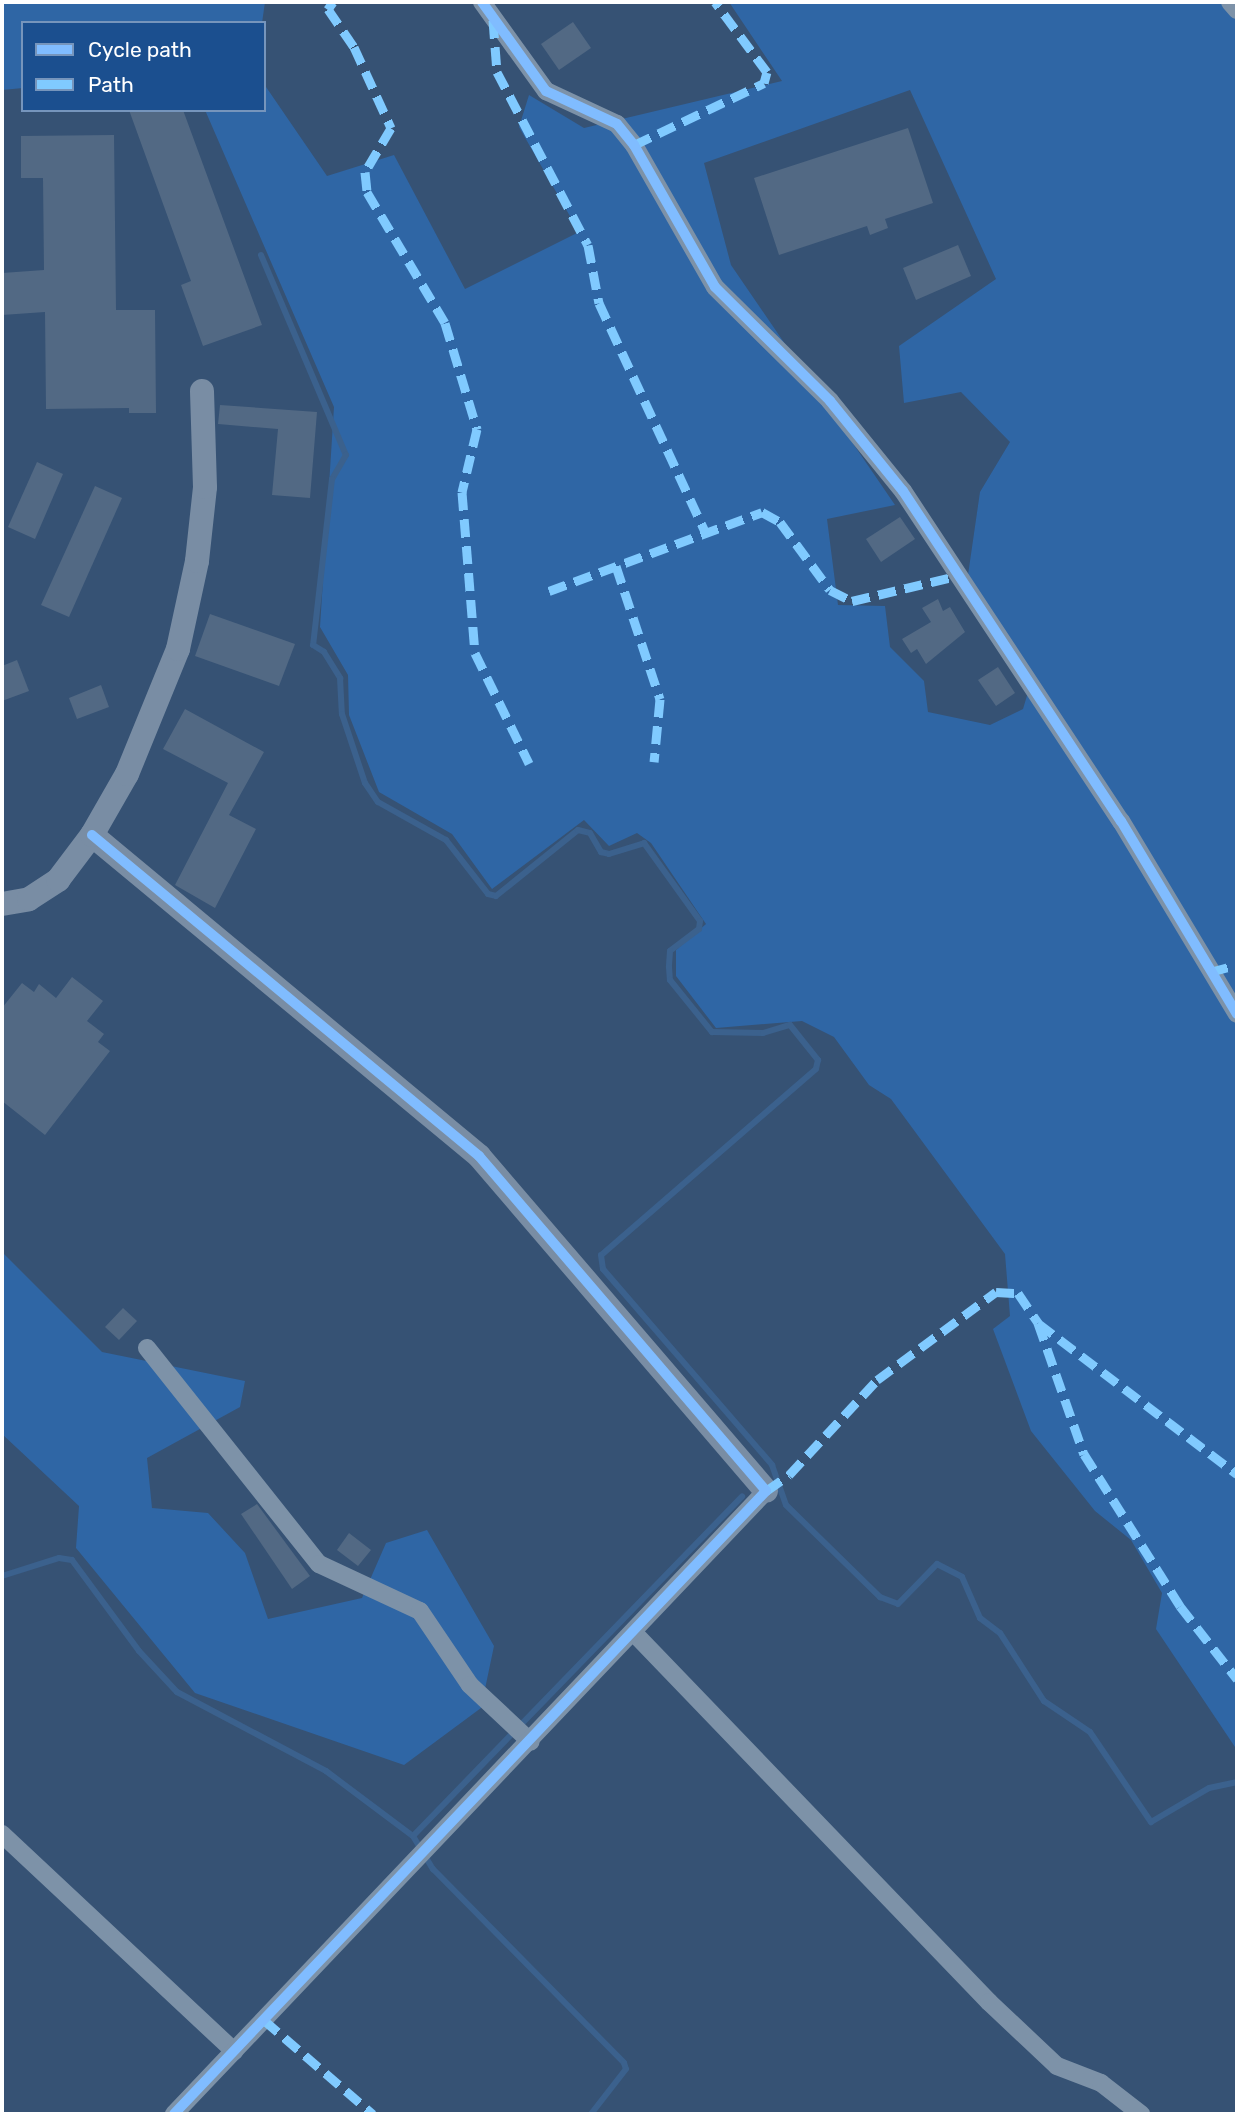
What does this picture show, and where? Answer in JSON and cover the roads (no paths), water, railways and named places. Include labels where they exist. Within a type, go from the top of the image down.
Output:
[{"type":"street","points":[[482,2],[545,91],[617,124],[635,145],[715,287],[830,401],[904,491],[1121,821],[1237,1014]]},
{"type":"street","points":[[1230,2],[1237,10]]},
{"type":"street","points":[[2,904],[29,899],[58,880],[92,835],[127,774],[178,649],[197,561],[205,486],[202,391]]},
{"type":"street","points":[[92,835],[479,1156],[766,1491],[635,1633],[174,2114]]},
{"type":"street","points":[[147,1348],[319,1564],[419,1611],[470,1685],[531,1742]]},
{"type":"street","points":[[635,1633],[989,2002],[1057,2066],[1101,2083],[1141,2114]]},
{"type":"street","points":[[2,1834],[234,2051]]},
{"type":"waterway","points":[[261,255],[346,455],[332,479],[313,645],[324,652],[340,678],[342,714],[365,783],[378,802],[446,840],[488,894],[496,896],[578,830],[590,833],[601,852],[609,854],[644,843],[700,921],[699,929],[670,951],[670,980],[712,1032],[763,1033],[790,1025],[818,1060],[816,1069],[601,1255],[603,1269],[772,1465],[786,1505],[880,1597],[898,1604],[937,1564],[962,1577],[980,1618],[1000,1633],[1044,1701],[1090,1732],[1151,1822],[1209,1788],[1237,1782]]},
{"type":"waterway","points":[[413,1836],[742,1496]]},
{"type":"waterway","points":[[2,1576],[59,1558],[72,1560],[139,1651],[177,1692],[326,1771],[413,1836],[433,1869],[624,2063],[626,2069],[591,2114]]}]
